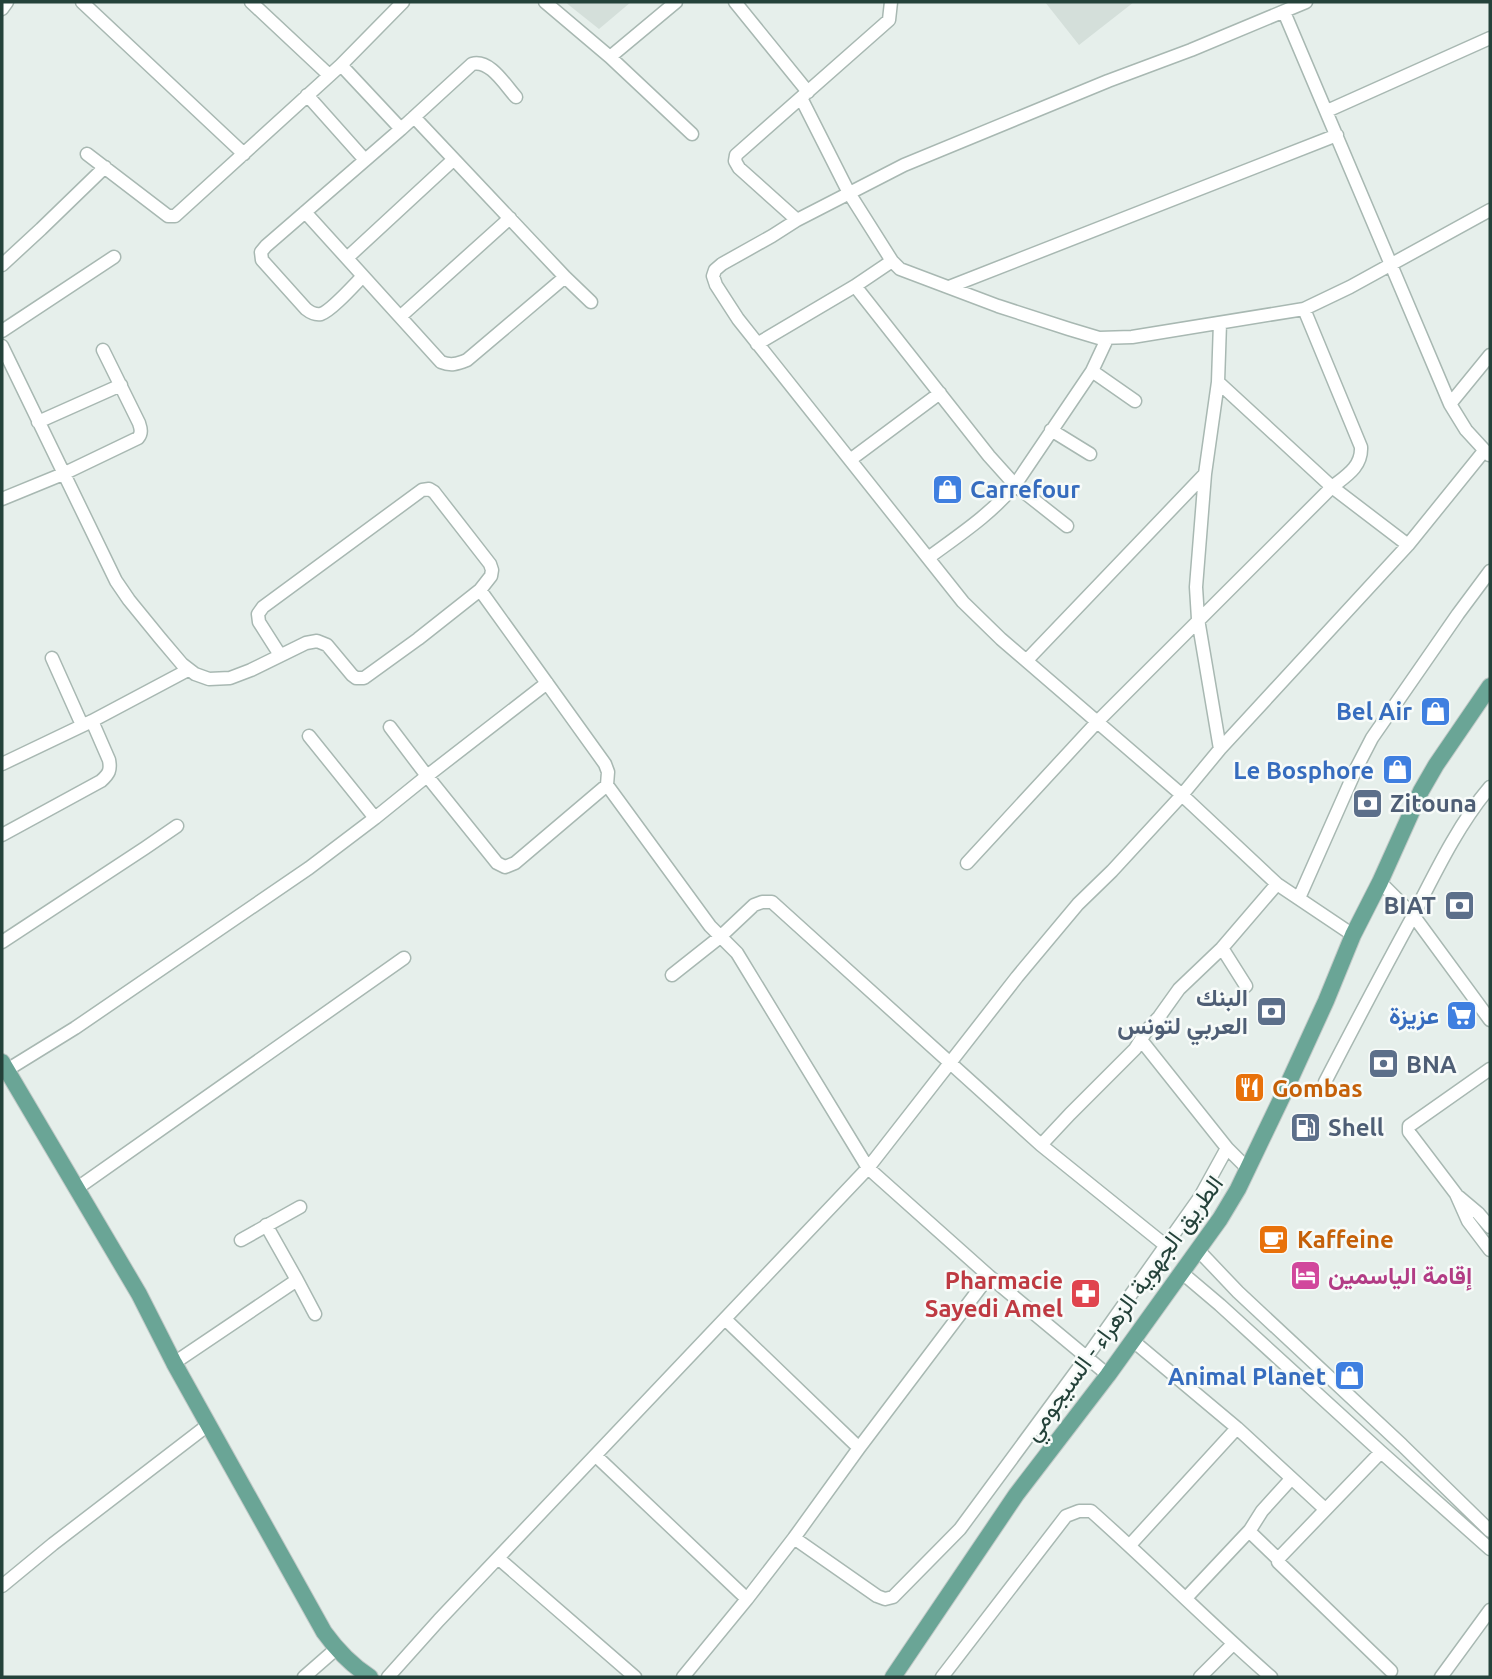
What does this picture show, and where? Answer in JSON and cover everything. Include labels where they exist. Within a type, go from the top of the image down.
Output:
[{"type":"main road","name":"الطريق الجهوية الزهراء - السيجومي","points":[[893,1677],[1016,1495],[1108,1375],[1232,1199],[1421,791],[1490,686]]},
{"type":"main road","points":[[4,1066],[138,1294],[324,1632],[336,1649],[370,1677]]},
{"type":"street","points":[[2,9],[7,2]]},
{"type":"street","points":[[82,2],[244,154]]},
{"type":"street","points":[[251,2],[329,75]]},
{"type":"street","points":[[87,154],[168,216],[180,214],[341,65],[403,2]]},
{"type":"street","points":[[545,2],[610,57],[692,134]]},
{"type":"street","points":[[610,57],[676,2]]},
{"type":"street","points":[[735,2],[805,95],[849,194],[892,261],[911,274],[1059,326],[1107,339],[1304,309],[1391,265],[1490,209]]},
{"type":"street","points":[[797,220],[739,168],[735,161],[736,155],[889,20],[891,2]]},
{"type":"street","points":[[1306,2],[941,149],[879,177],[797,220],[722,264],[713,273],[713,281],[757,344],[963,602],[1182,795],[1277,884],[1353,935]]},
{"type":"street","points":[[388,1677],[868,1168],[1017,977],[1078,904],[1182,795],[1220,749],[1408,545],[1487,453],[1466,430],[1450,404],[1284,12]]},
{"type":"street","points":[[1327,111],[1490,38]]},
{"type":"street","points":[[363,276],[328,309],[319,314],[310,312],[261,257],[263,248],[472,64],[483,64],[491,69],[516,97]]},
{"type":"street","points":[[341,65],[401,129]]},
{"type":"street","points":[[307,95],[365,160]]},
{"type":"street","points":[[414,117],[590,302]]},
{"type":"street","points":[[948,287],[1337,135]]},
{"type":"street","points":[[347,258],[453,160]]},
{"type":"street","points":[[2,265],[105,167]]},
{"type":"street","points":[[305,212],[442,362],[453,365],[467,360],[565,277]]},
{"type":"street","points":[[401,317],[510,218]]},
{"type":"street","points":[[2,331],[114,257]]},
{"type":"street","points":[[757,344],[892,261]]},
{"type":"street","points":[[855,286],[1015,485],[1067,526]]},
{"type":"street","points":[[967,863],[1098,721],[1198,619],[1332,487],[1355,469],[1362,454],[1361,447],[1304,309]]},
{"type":"street","points":[[1220,323],[1218,382],[1206,474],[1196,587],[1198,619],[1220,749]]},
{"type":"street","points":[[929,558],[987,514],[1015,485],[1092,371],[1107,339]]},
{"type":"street","points":[[2,346],[116,581],[188,670],[195,674],[209,679],[230,678],[251,670],[306,643],[317,641],[327,645],[352,675],[364,678],[480,590],[492,573],[489,561],[434,492],[429,489],[422,490],[263,607],[258,614],[259,622],[280,655]]},
{"type":"street","points":[[2,499],[64,474],[138,438],[141,429],[139,423],[103,350]]},
{"type":"street","points":[[1450,404],[1490,355]]},
{"type":"street","points":[[1092,371],[1135,401]]},
{"type":"street","points":[[1218,382],[1332,487],[1408,545]]},
{"type":"street","points":[[38,422],[121,385]]},
{"type":"street","points":[[850,460],[940,393]]},
{"type":"street","points":[[1051,430],[1090,454]]},
{"type":"street","points":[[1027,660],[1206,474]]},
{"type":"street","points":[[1299,898],[1357,767],[1373,738],[1490,571]]},
{"type":"street","points":[[480,590],[605,764],[608,772],[607,785],[710,926],[737,953],[868,1168],[989,1276],[1108,1375]]},
{"type":"street","points":[[2,835],[108,774],[109,760],[52,658]]},
{"type":"street","points":[[2,764],[188,670]]},
{"type":"street","points":[[4,1066],[86,1021],[309,868],[547,683]]},
{"type":"street","points":[[390,727],[498,863],[505,867],[515,863],[607,785]]},
{"type":"street","points":[[309,736],[375,818]]},
{"type":"street","points":[[1325,1082],[1430,882],[1490,787]]},
{"type":"street","points":[[2,942],[177,826]]},
{"type":"street","points":[[1380,882],[1413,915],[1490,1020]]},
{"type":"street","points":[[1041,1145],[1135,1049],[1179,989],[1222,948],[1277,884]]},
{"type":"street","points":[[672,975],[720,937],[754,905],[772,902],[1041,1145],[1165,1245]]},
{"type":"street","points":[[1222,948],[1246,986]]},
{"type":"street","points":[[76,1189],[404,958]]},
{"type":"street","points":[[1141,1040],[1227,1148],[1247,1168]]},
{"type":"street","points":[[1490,1069],[1409,1126],[1409,1132],[1456,1194],[1490,1227]]},
{"type":"street","points":[[794,1538],[877,1596],[885,1599],[893,1597],[960,1530],[1200,1197],[1227,1148]]},
{"type":"street","points":[[1456,1194],[1468,1221],[1490,1250]]},
{"type":"street","points":[[241,1240],[300,1207]]},
{"type":"street","points":[[266,1226],[315,1314]]},
{"type":"street","points":[[1198,1250],[1238,1292],[1490,1531]]},
{"type":"street","points":[[1181,1272],[1490,1549]]},
{"type":"street","points":[[683,1677],[794,1538],[989,1276]]},
{"type":"street","points":[[174,1363],[297,1280]]},
{"type":"street","points":[[725,1320],[859,1448]]},
{"type":"street","points":[[1132,1340],[1237,1428],[1325,1509]]},
{"type":"street","points":[[2,1586],[208,1424]]},
{"type":"street","points":[[1130,1545],[1237,1428]]},
{"type":"street","points":[[1381,1452],[1278,1562],[1391,1671]]},
{"type":"street","points":[[596,1456],[747,1599]]},
{"type":"street","points":[[1186,1598],[1250,1530],[1262,1511],[1291,1479]]},
{"type":"street","points":[[942,1677],[1066,1516],[1079,1511],[1091,1511],[1272,1677]]},
{"type":"street","points":[[1250,1530],[1279,1559]]},
{"type":"street","points":[[498,1558],[635,1677]]},
{"type":"street","points":[[1447,1675],[1490,1610]]},
{"type":"street","points":[[1200,1677],[1233,1644]]},
{"type":"street","points":[[304,1677],[336,1649]]},
{"type":"shaded area","points":[[565,2],[631,2],[599,29]]},
{"type":"shaded area","points":[[1045,2],[1134,2],[1079,45]]},
{"type":"place","name":"Carrefour","points":[[947,489]]},
{"type":"place","name":"Bel Air","points":[[1435,711]]},
{"type":"place","name":"Le Bosphore","points":[[1397,770]]},
{"type":"place","name":"Zitouna","points":[[1367,803]]},
{"type":"place","name":"BIAT","points":[[1459,905]]},
{"type":"place","name":"البنك العربي لتونس","points":[[1271,1011]]},
{"type":"place","name":"عزيزة","points":[[1462,1015]]},
{"type":"place","name":"BNA","points":[[1383,1064]]},
{"type":"place","name":"Gombas","points":[[1249,1088]]},
{"type":"place","name":"Shell","points":[[1305,1127]]},
{"type":"place","name":"Kaffeine","points":[[1274,1239]]},
{"type":"place","name":"إقامة الياسمين","points":[[1305,1275]]},
{"type":"place","name":"Pharmacie Sayedi Amel","points":[[1086,1294]]},
{"type":"place","name":"Animal Planet","points":[[1349,1376]]}]
